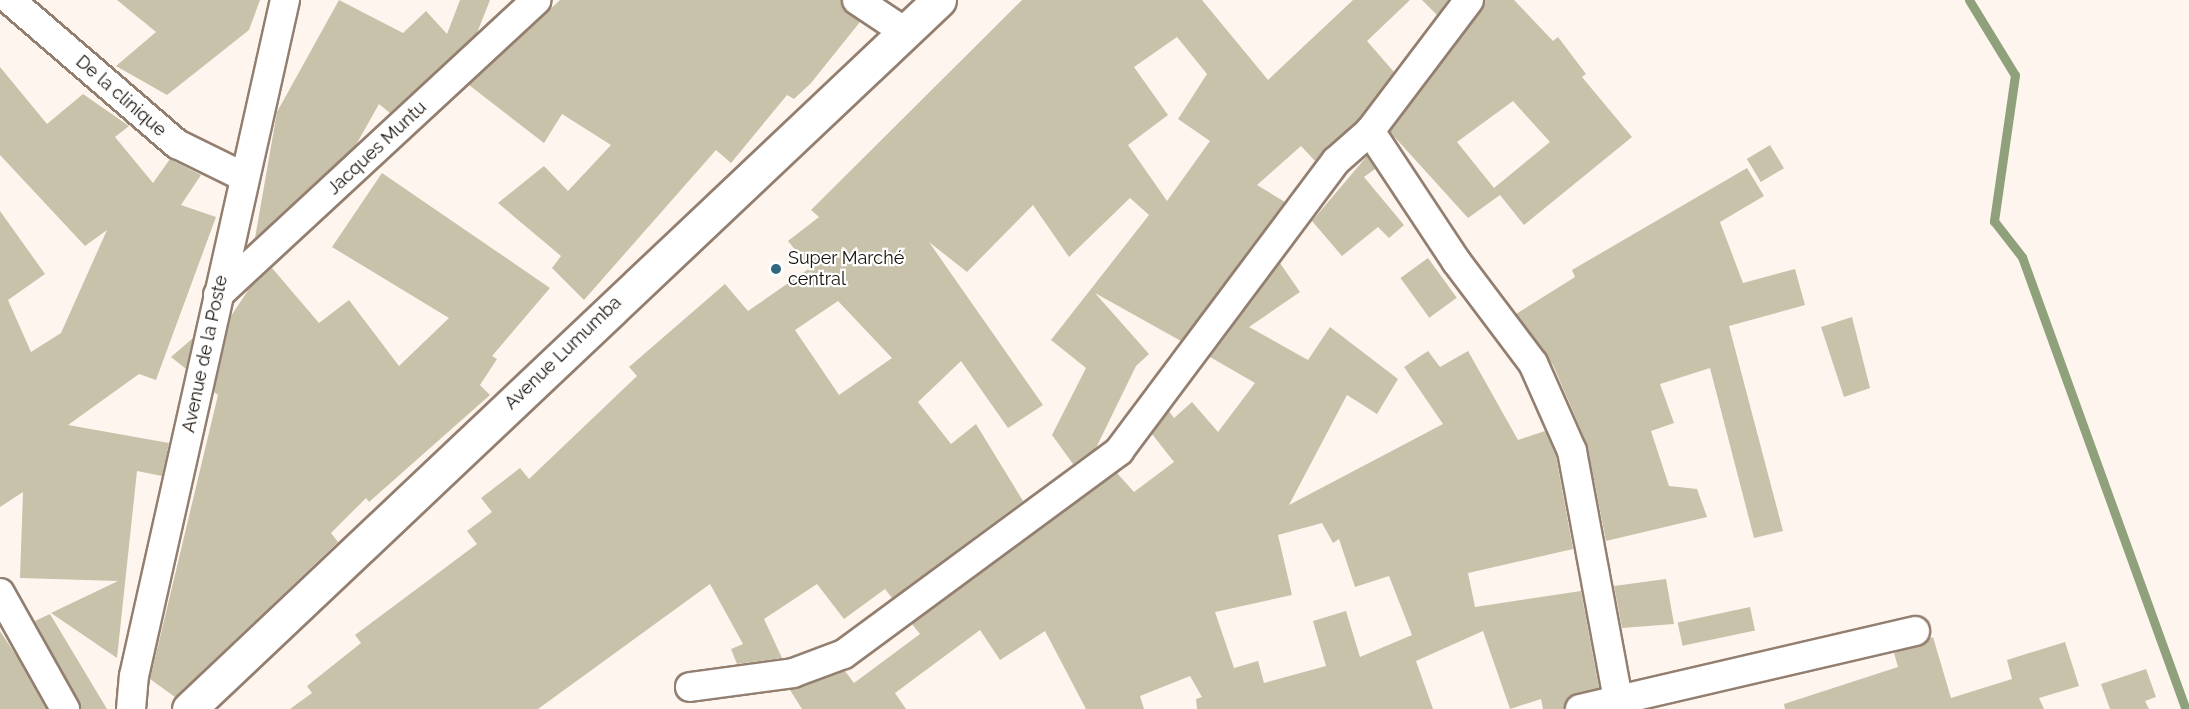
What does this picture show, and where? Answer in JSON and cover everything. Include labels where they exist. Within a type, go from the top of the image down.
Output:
[{"type":"main road","name":"Avenue Lumumba","points":[[189,709],[902,30],[939,0]]},
{"type":"street","name":"De la clinique","points":[[10,0],[177,144],[242,176]]},
{"type":"street","name":"Avenue de la Poste","points":[[131,709],[242,176],[285,0]]},
{"type":"street","name":"Jacques Muntu","points":[[218,295],[537,0]]},
{"type":"street","points":[[857,0],[902,30]]},
{"type":"street","points":[[690,687],[793,673],[844,654],[1119,451],[1336,161],[1370,131],[1469,0]]},
{"type":"street","points":[[1370,131],[1456,261],[1533,363],[1572,451],[1618,706]]},
{"type":"street","points":[[0,593],[65,709]]},
{"type":"street","points":[[1580,709],[1618,706],[1915,631]]},
{"type":"building","points":[[117,0],[260,0],[249,30],[167,95],[116,66],[156,32]]},
{"type":"building","points":[[339,0],[403,33],[426,11],[447,34],[460,0],[490,0],[477,33],[390,113],[379,104],[356,145],[255,238],[277,112]]},
{"type":"building","points":[[560,0],[841,0],[860,22],[811,83],[794,99],[787,95],[731,163],[716,150],[584,300],[552,268],[561,256],[498,203],[544,166],[568,191],[611,145],[562,114],[544,143],[469,85]]},
{"type":"building","points":[[1022,0],[1202,0],[1268,80],[1353,0],[1410,0],[1367,41],[1394,72],[1358,120],[1315,161],[1301,146],[1257,185],[1285,202],[1181,341],[1095,293],[1149,354],[1136,366],[1096,448],[1073,464],[1052,435],[1086,368],[1051,340],[1149,215],[1130,198],[1069,257],[1033,205],[967,272],[929,242],[1043,405],[1008,428],[961,361],[918,402],[951,444],[976,424],[1023,501],[892,598],[885,589],[844,619],[817,584],[764,619],[782,658],[737,664],[731,649],[743,644],[710,584],[538,709],[290,709],[312,693],[307,686],[361,643],[355,635],[477,544],[467,531],[492,512],[481,498],[520,468],[529,479],[637,376],[629,367],[725,284],[748,311],[810,268],[788,241],[819,217],[811,210]],"holes":[[[1177,37],[1207,74],[1178,119],[1210,141],[1167,201],[1128,145],[1168,115],[1134,67]],[[838,301],[892,358],[839,395],[795,330]]]},
{"type":"building","points":[[1422,0],[1448,0],[1437,15]]},
{"type":"building","points":[[1485,0],[1514,0],[1553,41],[1558,37],[1586,74],[1582,77],[1632,137],[1524,225],[1500,195],[1468,218],[1390,132]],"holes":[[[1513,101],[1550,142],[1494,188],[1457,142]]]},
{"type":"building","points":[[0,67],[47,124],[83,94],[129,126],[115,137],[153,183],[170,159],[201,175],[181,205],[216,217],[156,380],[139,374],[68,425],[169,443],[162,476],[137,471],[117,658],[51,613],[118,581],[20,578],[23,492],[0,507],[0,211],[45,274],[8,300],[31,352],[61,333],[107,230],[85,246],[0,155]]},
{"type":"building","points":[[1770,145],[1784,168],[1761,182],[1747,159]]},
{"type":"building","points":[[1367,156],[1375,169],[1364,177],[1404,225],[1389,238],[1378,227],[1342,256],[1312,221]]},
{"type":"building","points":[[1747,168],[1764,196],[1720,222],[1743,283],[1795,269],[1805,305],[1729,326],[1783,531],[1754,538],[1710,368],[1660,384],[1674,423],[1651,431],[1669,486],[1697,489],[1707,517],[1606,541],[1587,444],[1553,365],[1516,314],[1575,277],[1572,270]]},
{"type":"building","points":[[382,173],[550,288],[492,356],[497,359],[480,385],[490,395],[369,502],[366,498],[331,533],[338,542],[175,697],[150,679],[218,395],[214,392],[231,316],[249,289],[272,268],[319,323],[349,300],[399,366],[449,318],[332,247]]},
{"type":"building","points":[[1428,258],[1457,298],[1429,318],[1400,278]]},
{"type":"building","points":[[1280,263],[1300,292],[1249,327],[1308,360],[1330,327],[1398,379],[1377,414],[1347,395],[1289,505],[1443,424],[1404,367],[1428,351],[1440,367],[1468,351],[1518,440],[1545,431],[1556,456],[1573,549],[1468,573],[1475,607],[1581,591],[1599,688],[1569,697],[1564,709],[1543,709],[1541,699],[1510,709],[1483,631],[1416,661],[1433,709],[1197,709],[1196,699],[1202,697],[1190,676],[1140,696],[1144,709],[1086,709],[1045,631],[1000,660],[980,630],[895,693],[906,709],[802,709],[790,690],[845,671],[854,683],[920,634],[912,624],[1117,473],[1134,492],[1174,462],[1152,434],[1169,411],[1174,418],[1192,402],[1218,432],[1255,383],[1210,357]],"holes":[[[1322,523],[1333,543],[1339,539],[1355,587],[1389,576],[1412,635],[1360,657],[1346,611],[1313,621],[1326,666],[1264,683],[1258,661],[1234,668],[1215,612],[1292,595],[1278,535]]]},
{"type":"building","points":[[1852,317],[1870,388],[1844,397],[1821,327]]},
{"type":"building","points":[[193,338],[186,369],[171,357]]},
{"type":"building","points":[[1666,579],[1674,624],[1622,628],[1614,586]]},
{"type":"building","points":[[1750,607],[1755,630],[1683,646],[1678,622]]},
{"type":"building","points":[[50,614],[107,709],[81,709],[35,621]]},
{"type":"building","points":[[0,631],[17,657],[46,709],[0,709]]},
{"type":"building","points":[[1933,637],[1951,698],[2012,679],[2007,660],[2065,642],[2079,686],[2039,698],[2044,709],[1785,709],[1784,704],[1898,667],[1894,653]]},
{"type":"building","points":[[2146,669],[2156,697],[2145,701],[2149,709],[2110,709],[2101,684]]},
{"type":"waterway","points":[[1969,0],[2015,75],[1994,221],[2022,257],[2186,709]]},
{"type":"place","name":"Super Marché central","points":[[776,269]]}]
